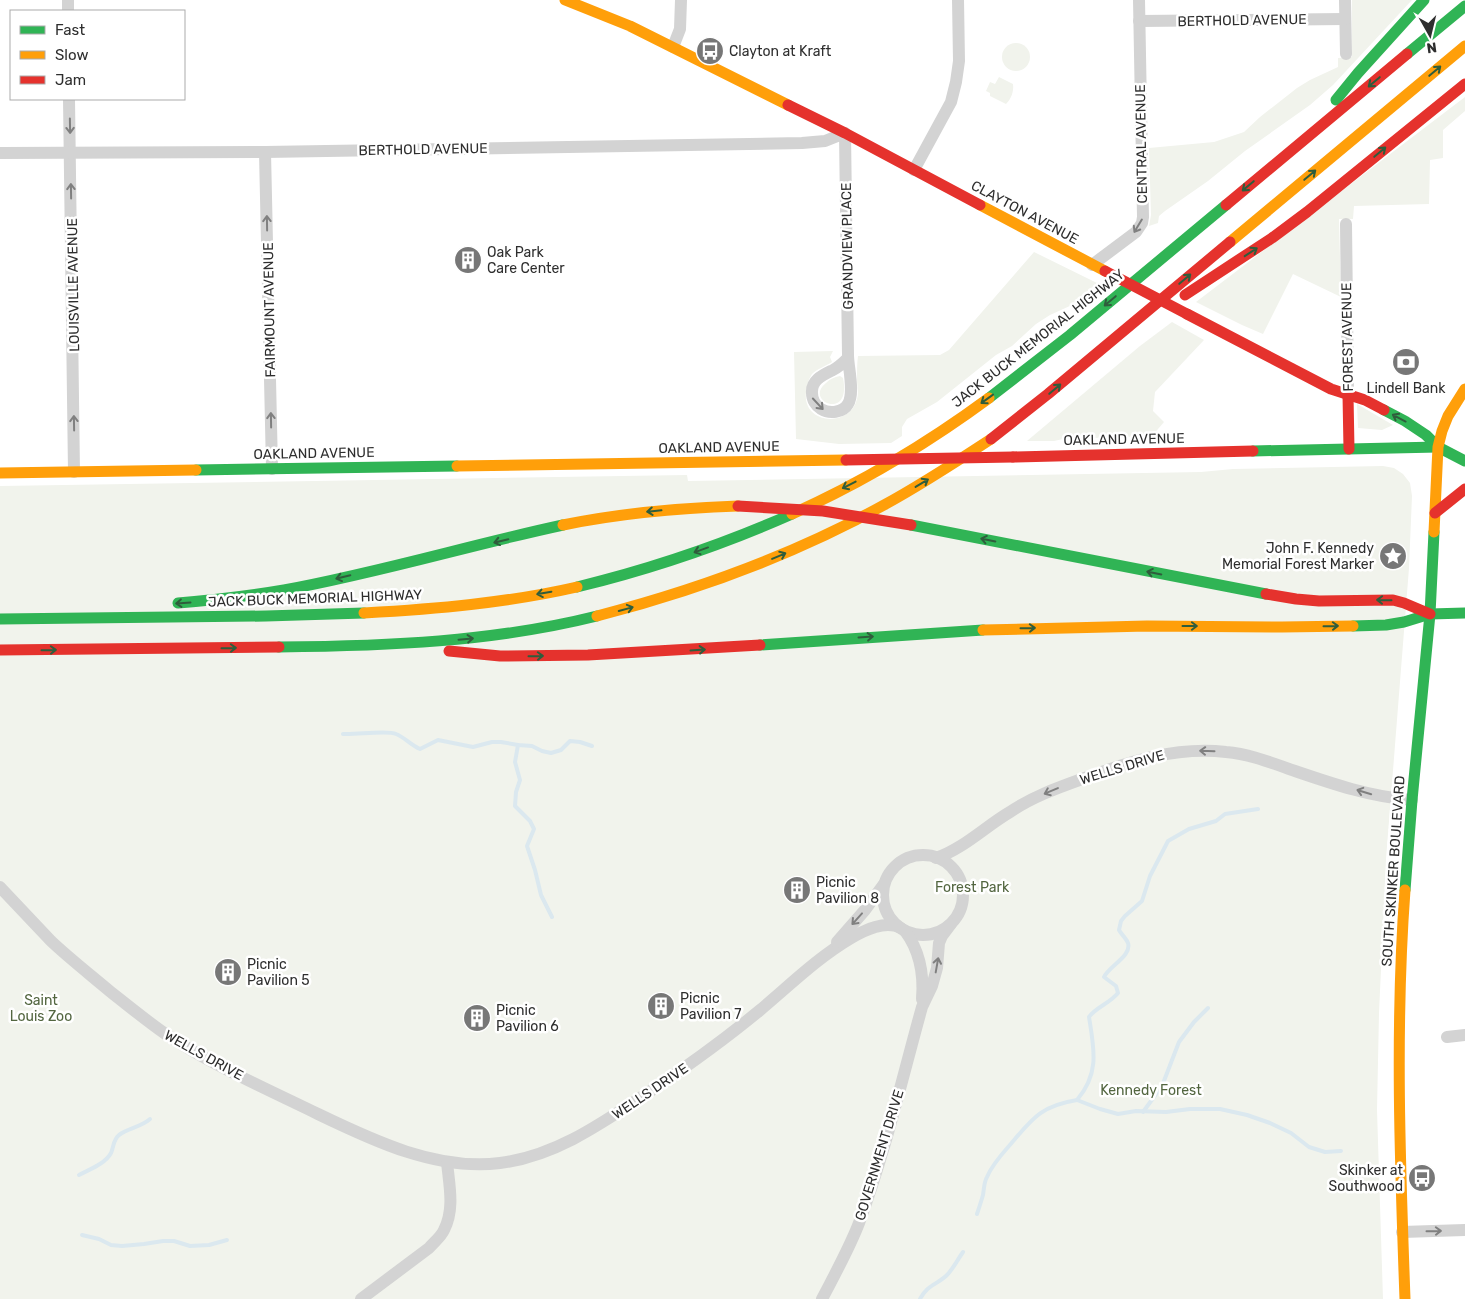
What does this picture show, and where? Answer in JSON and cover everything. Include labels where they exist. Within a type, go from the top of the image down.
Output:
[{"type":"main road","name":"CLAYTON AVENUE","points":[[565,0],[597,12],[673,47],[845,133],[1187,314],[1331,388],[1365,400],[1405,421],[1426,435],[1438,447],[1465,461]]},
{"type":"main road","points":[[1313,133],[1358,73],[1424,0]]},
{"type":"main road","name":"JACK BUCK MEMORIAL HIGHWAY","points":[[0,619],[331,615],[424,610],[470,605],[563,590],[609,578],[690,554],[782,519],[919,447],[1026,370],[1465,6]]},
{"type":"main road","points":[[0,650],[383,645],[476,638],[569,623],[668,597],[791,551],[880,507],[952,465],[1032,408],[1465,46]]},
{"type":"main road","points":[[1121,333],[1201,285],[1272,238],[1315,206],[1465,84]]},
{"type":"main road","name":"SOUTH SKINKER BOULEVARD","points":[[1405,1299],[1400,1151],[1400,1007],[1403,922],[1412,800],[1430,614],[1438,447],[1445,423],[1465,389]]},
{"type":"main road","name":"FOREST AVENUE","points":[[1348,395],[1349,449]]},
{"type":"main road","name":"OAKLAND AVENUE","points":[[0,473],[1013,457],[1438,447]]},
{"type":"main road","points":[[1435,513],[1465,490]]},
{"type":"main road","points":[[164,604],[228,599],[289,589],[595,519],[687,507],[738,506],[823,510],[912,525],[1296,599],[1319,601],[1393,600],[1430,614]]},
{"type":"main road","points":[[50,619],[99,610],[136,606]]},
{"type":"main road","points":[[383,645],[500,656],[588,655],[981,630],[1155,626],[1282,627],[1386,625],[1430,614],[1465,613]]},
{"type":"street","points":[[673,47],[680,29],[682,0]]},
{"type":"street","points":[[914,170],[951,102],[959,61],[958,0]]},
{"type":"street","name":"CENTRAL AVENUE","points":[[1092,265],[1136,232],[1142,223],[1139,0]]},
{"type":"street","points":[[1345,0],[1346,54]]},
{"type":"street","name":"BERTHOLD AVENUE","points":[[1139,21],[1345,19]]},
{"type":"street","name":"LOUISVILLE AVENUE","points":[[69,100],[74,472]]},
{"type":"street","name":"BERTHOLD AVENUE","points":[[0,153],[265,152],[802,143],[825,141],[845,133]]},
{"type":"street","name":"GRANDVIEW PLACE","points":[[845,133],[848,358]]},
{"type":"street","name":"FAIRMOUNT AVENUE","points":[[265,152],[272,469]]},
{"type":"street","name":"FOREST AVENUE","points":[[1346,224],[1348,395]]},
{"type":"street","name":"WELLS DRIVE","points":[[936,858],[951,852],[1010,811],[1031,800],[1103,771],[1142,759],[1171,753],[1197,750],[1252,756],[1362,792],[1387,798],[1412,800]]},
{"type":"street","points":[[912,857],[936,858],[945,862],[959,877],[962,886],[962,906],[951,924],[935,933],[925,935],[903,930],[893,921],[886,907],[884,891],[886,881],[901,862],[912,857]]},
{"type":"street","name":"WELLS DRIVE","points":[[825,955],[865,910],[886,881]]},
{"type":"street","name":"WELLS DRIVE","points":[[0,887],[52,941],[128,1006],[184,1046],[216,1064],[342,1126],[410,1152],[447,1162],[475,1164],[497,1164],[518,1160],[539,1154],[574,1139],[690,1064],[756,1013],[825,955],[851,938],[873,928],[889,924],[903,930]]},
{"type":"street","name":"GOVERNMENT DRIVE","points":[[822,1299],[837,1271],[861,1216],[882,1154],[922,1007],[932,986],[937,968],[939,943],[951,924]]},
{"type":"street","name":"GOVERNMENT DRIVE","points":[[903,930],[916,950],[920,966],[923,984],[922,1007]]},
{"type":"street","points":[[1447,1037],[1465,1035]]},
{"type":"street","points":[[361,1299],[429,1248],[439,1238],[449,1218],[447,1162]]},
{"type":"street","points":[[1402,1232],[1465,1230]]},
{"type":"green space","points":[[1352,0],[1412,0],[1333,85],[1310,105],[1165,211],[1159,216],[1158,223],[1149,226],[1151,215],[1149,148],[1214,142],[1244,132],[1297,88],[1338,67],[1338,58],[1352,57]]},
{"type":"green space","points":[[1016,43],[1026,47],[1030,57],[1026,67],[1016,71],[1006,67],[1002,57],[1006,47]]},
{"type":"green space","points":[[999,77],[1013,84],[1012,95],[1006,104],[990,96],[990,93],[986,91],[990,82],[995,84]]},
{"type":"green space","points":[[1465,97],[1465,111],[1443,130],[1443,158],[1430,160],[1429,204],[1354,206],[1353,219],[1339,219],[1341,297],[1293,274],[1263,334],[1196,302]]},
{"type":"green space","points":[[1034,252],[1097,283],[1072,305],[1036,324],[1012,346],[996,355],[937,402],[907,419],[902,427],[902,436],[891,443],[839,444],[796,439],[794,352],[833,351],[830,357],[832,362],[811,376],[806,392],[807,403],[811,411],[827,419],[846,415],[853,408],[858,397],[858,356],[940,355],[949,350]]},
{"type":"green space","points":[[1172,322],[1204,340],[1155,392],[1153,411],[1164,422],[1152,436],[1027,441],[1140,346]]},
{"type":"green space","points":[[840,376],[843,378],[844,392],[841,400],[836,404],[829,404],[820,396],[820,390],[829,380]]},
{"type":"green space","points":[[1357,404],[1393,425],[1382,430],[1358,428]]},
{"type":"green space","name":"Forest Park","points":[[1383,466],[1394,468],[1403,474],[1410,483],[1412,496],[1409,568],[1386,859],[1379,1013],[1377,1110],[1383,1299],[0,1299],[0,486],[687,475],[688,481],[1201,472],[1233,469]]},
{"type":"waterway","points":[[343,734],[392,733],[399,735],[420,749],[438,740],[473,747],[492,742],[501,742],[532,746],[551,753],[561,750],[570,741],[592,746]]},
{"type":"waterway","points":[[518,745],[515,762],[520,780],[516,792],[515,806],[530,821],[534,829],[527,846],[541,895],[552,917]]},
{"type":"waterway","points":[[977,1214],[985,1181],[989,1173],[994,1164],[1024,1128],[1045,1110],[1077,1100],[1084,1090],[1089,1080],[1094,1060],[1089,1017],[1118,993],[1116,986],[1104,977],[1123,957],[1128,948],[1128,943],[1119,930],[1121,921],[1142,901],[1150,876],[1168,841],[1189,829],[1216,821],[1225,814],[1258,809]]},
{"type":"waterway","points":[[1143,1112],[1162,1086],[1179,1042],[1194,1022],[1208,1008]]},
{"type":"waterway","points":[[1077,1100],[1118,1114],[1136,1111],[1166,1112],[1190,1109],[1220,1109],[1247,1115],[1270,1123],[1291,1133],[1309,1147],[1325,1152],[1341,1151]]},
{"type":"waterway","points":[[79,1175],[105,1160],[111,1153],[119,1135],[150,1119]]},
{"type":"waterway","points":[[82,1235],[99,1239],[111,1245],[122,1246],[163,1241],[174,1241],[190,1246],[209,1245],[227,1240]]},
{"type":"waterway","points":[[920,1299],[929,1288],[947,1275],[963,1252]]},
{"type":"traffic: fast","points":[[1336,100],[1424,0]]},
{"type":"traffic: fast","points":[[1407,54],[1465,6]]},
{"type":"traffic: fast","points":[[989,398],[1070,335],[1226,205]]},
{"type":"traffic: fast","points":[[1384,410],[1426,435],[1438,447],[1465,461]]},
{"type":"traffic: fast","points":[[1253,451],[1438,447]]},
{"type":"traffic: fast","points":[[196,470],[457,466]]},
{"type":"traffic: fast","points":[[577,587],[686,555],[792,514]]},
{"type":"traffic: fast","points":[[178,603],[258,594],[319,583],[563,525]]},
{"type":"traffic: fast","points":[[911,525],[1266,594]]},
{"type":"traffic: fast","points":[[1405,890],[1430,614],[1434,532]]},
{"type":"traffic: fast","points":[[0,619],[364,613]]},
{"type":"traffic: fast","points":[[1430,614],[1465,613]]},
{"type":"traffic: fast","points":[[1353,626],[1386,625],[1430,614]]},
{"type":"traffic: fast","points":[[279,647],[439,641],[518,632],[597,616]]},
{"type":"traffic: fast","points":[[760,645],[983,630]]},
{"type":"traffic: slow","points":[[565,0],[630,26],[788,105]]},
{"type":"traffic: slow","points":[[1230,242],[1465,46]]},
{"type":"traffic: slow","points":[[980,205],[1105,271]]},
{"type":"traffic: slow","points":[[1434,532],[1438,447],[1448,416],[1465,389]]},
{"type":"traffic: slow","points":[[792,514],[869,476],[942,431],[989,398]]},
{"type":"traffic: slow","points":[[597,616],[708,583],[815,540],[898,497],[991,439]]},
{"type":"traffic: slow","points":[[457,466],[846,460]]},
{"type":"traffic: slow","points":[[0,473],[196,470]]},
{"type":"traffic: slow","points":[[563,525],[650,512],[738,506]]},
{"type":"traffic: slow","points":[[364,613],[471,604],[551,593],[577,587]]},
{"type":"traffic: slow","points":[[983,630],[1147,626],[1353,626]]},
{"type":"traffic: slow","points":[[1405,890],[1399,1043],[1405,1299]]},
{"type":"traffic: jam","points":[[1226,205],[1407,54]]},
{"type":"traffic: jam","points":[[1185,295],[1272,238],[1307,212],[1465,84]]},
{"type":"traffic: jam","points":[[788,105],[980,205]]},
{"type":"traffic: jam","points":[[991,439],[1048,394],[1230,242]]},
{"type":"traffic: jam","points":[[1105,271],[1187,314]]},
{"type":"traffic: jam","points":[[1187,314],[1331,389],[1365,400],[1384,410]]},
{"type":"traffic: jam","points":[[1348,395],[1349,449]]},
{"type":"traffic: jam","points":[[1013,457],[1253,451]]},
{"type":"traffic: jam","points":[[846,460],[1013,457]]},
{"type":"traffic: jam","points":[[1435,513],[1465,489]]},
{"type":"traffic: jam","points":[[738,506],[823,511],[911,525]]},
{"type":"traffic: jam","points":[[1266,594],[1319,601],[1393,600],[1430,614]]},
{"type":"traffic: jam","points":[[449,651],[500,656],[588,655],[760,645]]},
{"type":"traffic: jam","points":[[0,650],[279,647]]},
{"type":"place","name":"Clayton at Kraft","points":[[710,51]]},
{"type":"place","name":"Oak Park Care Center","points":[[468,260]]},
{"type":"place","name":"Lindell Bank","points":[[1406,362]]},
{"type":"place","name":"John F. Kennedy Memorial Forest Marker","points":[[1393,556]]},
{"type":"place","name":"Picnic Pavilion 8","points":[[797,890]]},
{"type":"place","name":"Picnic Pavilion 5","points":[[228,972]]},
{"type":"place","name":"Picnic Pavilion 7","points":[[661,1006]]},
{"type":"place","name":"Picnic Pavilion 6","points":[[477,1018]]},
{"type":"place","name":"Skinker at Southwood","points":[[1422,1178]]},
{"type":"park label","name":"Saint Louis Zoo","points":[[41,1008]]},
{"type":"park label","name":"Kennedy Forest","points":[[1151,1090]]}]
